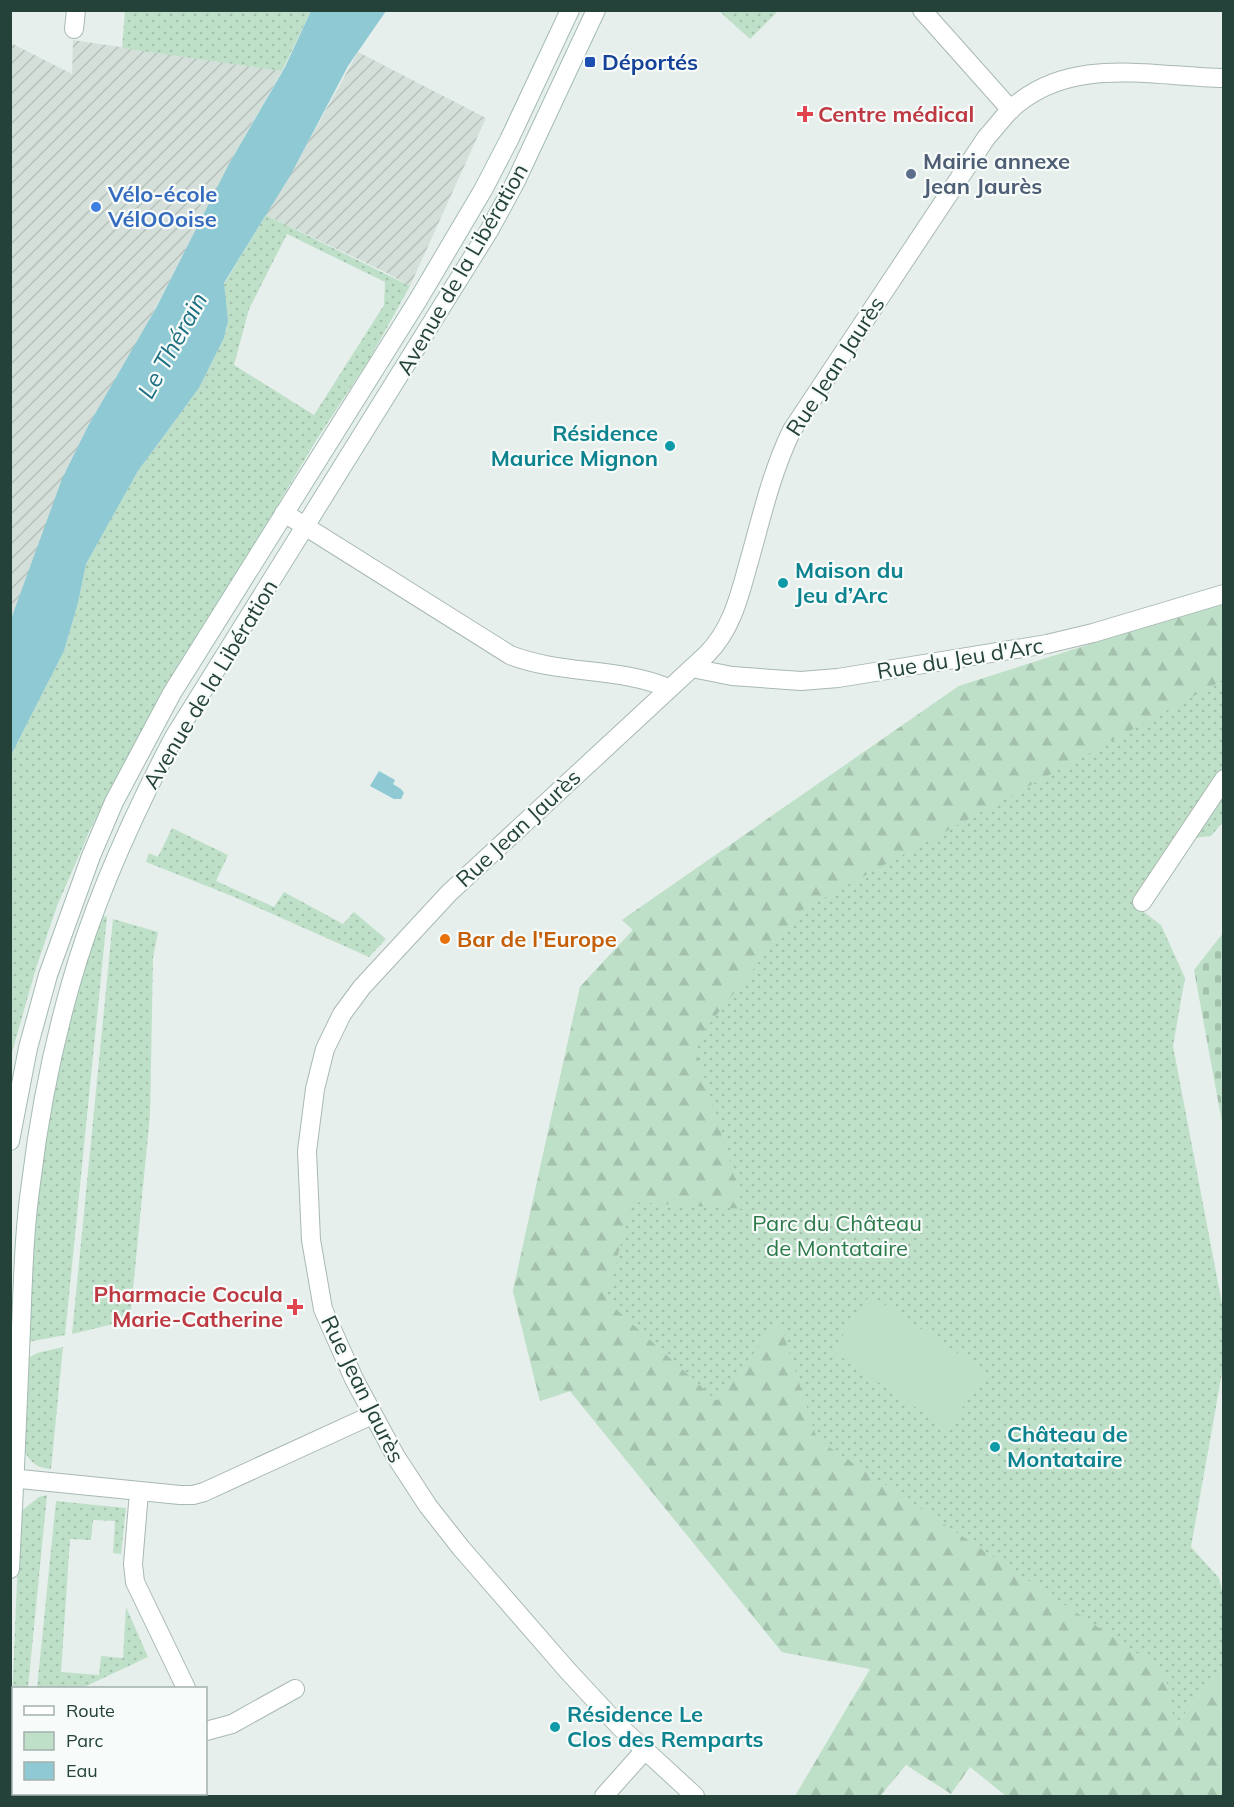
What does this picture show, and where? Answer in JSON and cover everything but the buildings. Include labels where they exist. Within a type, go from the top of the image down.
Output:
[{"type":"street","name":"Avenue de la Libération","points":[[10,1141],[21,1080],[48,975],[79,888],[114,802],[157,720],[418,300],[483,190],[570,10]]},
{"type":"street","name":"Avenue de la Libération","points":[[10,1569],[25,1252],[34,1158],[56,1037],[71,982],[102,896],[134,817],[174,737],[490,229],[516,181],[596,10]]},
{"type":"street","points":[[922,10],[1011,110]]},
{"type":"street","name":"Rue Jean Jaurès","points":[[695,1797],[581,1685],[461,1548],[413,1484],[372,1415],[339,1349],[323,1309],[311,1240],[309,1211],[308,1131],[315,1089],[326,1049],[334,1028],[350,1002],[449,893],[716,646],[730,623],[772,480],[792,430],[986,138],[1011,110],[1025,99],[1055,83],[1086,74],[1131,72],[1224,78]]},
{"type":"street","points":[[284,513],[510,655],[534,663],[644,680],[668,688]]},
{"type":"street","name":"Rue du Jeu d'Arc","points":[[692,668],[732,676],[810,681],[838,678],[1047,644],[1093,633],[1224,594]]},
{"type":"street","points":[[1142,902],[1224,779]]},
{"type":"street","points":[[79,888],[102,896]]},
{"type":"street","points":[[13,1478],[139,1492],[192,1495],[204,1492],[372,1415]]},
{"type":"street","points":[[139,1492],[133,1564],[135,1582],[185,1687]]},
{"type":"street","points":[[207,1730],[231,1724],[296,1689]]},
{"type":"street","points":[[604,1797],[645,1750]]},
{"type":"shaded area","points":[[73,40],[282,71],[229,164],[282,189],[358,52],[486,118],[410,286],[216,191],[143,332],[88,426],[63,479],[11,619],[11,43],[72,74]]},
{"type":"green space","points":[[125,11],[311,11],[282,71],[122,48]]},
{"type":"green space","points":[[719,11],[778,11],[750,39]]},
{"type":"green space","points":[[266,215],[410,286],[370,358],[317,439],[126,759],[90,830],[57,906],[36,968],[11,1056],[11,755],[64,651],[78,603],[86,564],[138,471],[199,388],[224,338],[227,328],[224,284]],"holes":[[[287,234],[385,282],[384,305],[314,415],[234,365],[249,309]]]},
{"type":"green space","name":"Parc du Château de Montataire","points":[[1223,602],[1223,822],[1211,836],[1176,840],[1132,903],[1161,925],[1185,978],[1173,1046],[1223,1309],[1223,1367],[1191,1547],[1219,1578],[1223,1594],[1223,1671],[1200,1694],[1175,1726],[782,1652],[570,1391],[540,1401],[513,1291],[580,987],[633,930],[622,920],[959,686]]},
{"type":"green space","points":[[1223,602],[1223,680],[800,911],[694,1043],[744,1209],[632,1202],[606,1300],[717,1401],[779,1320],[817,1439],[1165,1672],[1175,1726],[1200,1694],[1223,1670],[1223,1796],[1006,1796],[970,1767],[951,1794],[906,1765],[880,1796],[795,1796],[870,1669],[782,1652],[570,1391],[540,1401],[513,1291],[580,987],[633,930],[622,920],[959,686]]},
{"type":"green space","points":[[172,828],[228,855],[216,881],[274,907],[284,892],[343,924],[354,912],[386,939],[369,957],[232,896],[146,862],[149,853],[158,857]]},
{"type":"green space","points":[[102,916],[107,917],[65,1335],[28,1342],[33,1228],[48,1113],[77,988]]},
{"type":"green space","points":[[113,919],[158,932],[153,958],[150,1115],[130,1320],[72,1334]]},
{"type":"green space","points":[[1223,933],[1223,1128],[1194,970]]},
{"type":"green space","points":[[870,1295],[986,1372],[948,1429],[832,1351]]},
{"type":"green space","points":[[63,1347],[51,1469],[34,1464],[24,1449],[27,1359],[37,1353]]},
{"type":"green space","points":[[47,1495],[28,1687],[13,1687],[20,1512],[39,1497]]},
{"type":"green space","points":[[56,1501],[126,1508],[121,1554],[113,1553],[115,1521],[93,1520],[91,1540],[70,1539],[61,1672],[99,1675],[101,1656],[123,1658],[126,1607],[148,1657],[84,1687],[37,1687]]},
{"type":"green space","points":[[12,1700],[12,1795],[18,1796],[11,1796]]},
{"type":"water","name":"Le Thérain","points":[[311,11],[386,11],[348,66],[290,176],[224,283],[228,321],[224,338],[199,388],[138,471],[86,564],[78,603],[64,651],[11,755],[11,619],[62,479],[88,426],[156,308],[229,164],[285,67]]},
{"type":"water","points":[[379,771],[395,780],[393,784],[404,793],[401,799],[394,799],[370,786]]},
{"type":"place","name":"Déportés","points":[[590,62]]},
{"type":"place","name":"Centre médical","points":[[805,114]]},
{"type":"place","name":"Mairie annexe Jean Jaurès","points":[[911,174]]},
{"type":"place","name":"Vélo-école VélOOoise","points":[[96,207]]},
{"type":"place","name":"Résidence Maurice Mignon","points":[[670,446]]},
{"type":"place","name":"Maison du Jeu d’Arc","points":[[783,583]]},
{"type":"place","name":"Bar de l'Europe","points":[[445,939]]},
{"type":"place","name":"Pharmacie Cocula Marie-Catherine","points":[[295,1307]]},
{"type":"place","name":"Château de Montataire","points":[[995,1447]]},
{"type":"place","name":"Résidence Le Clos des Remparts","points":[[555,1727]]}]
